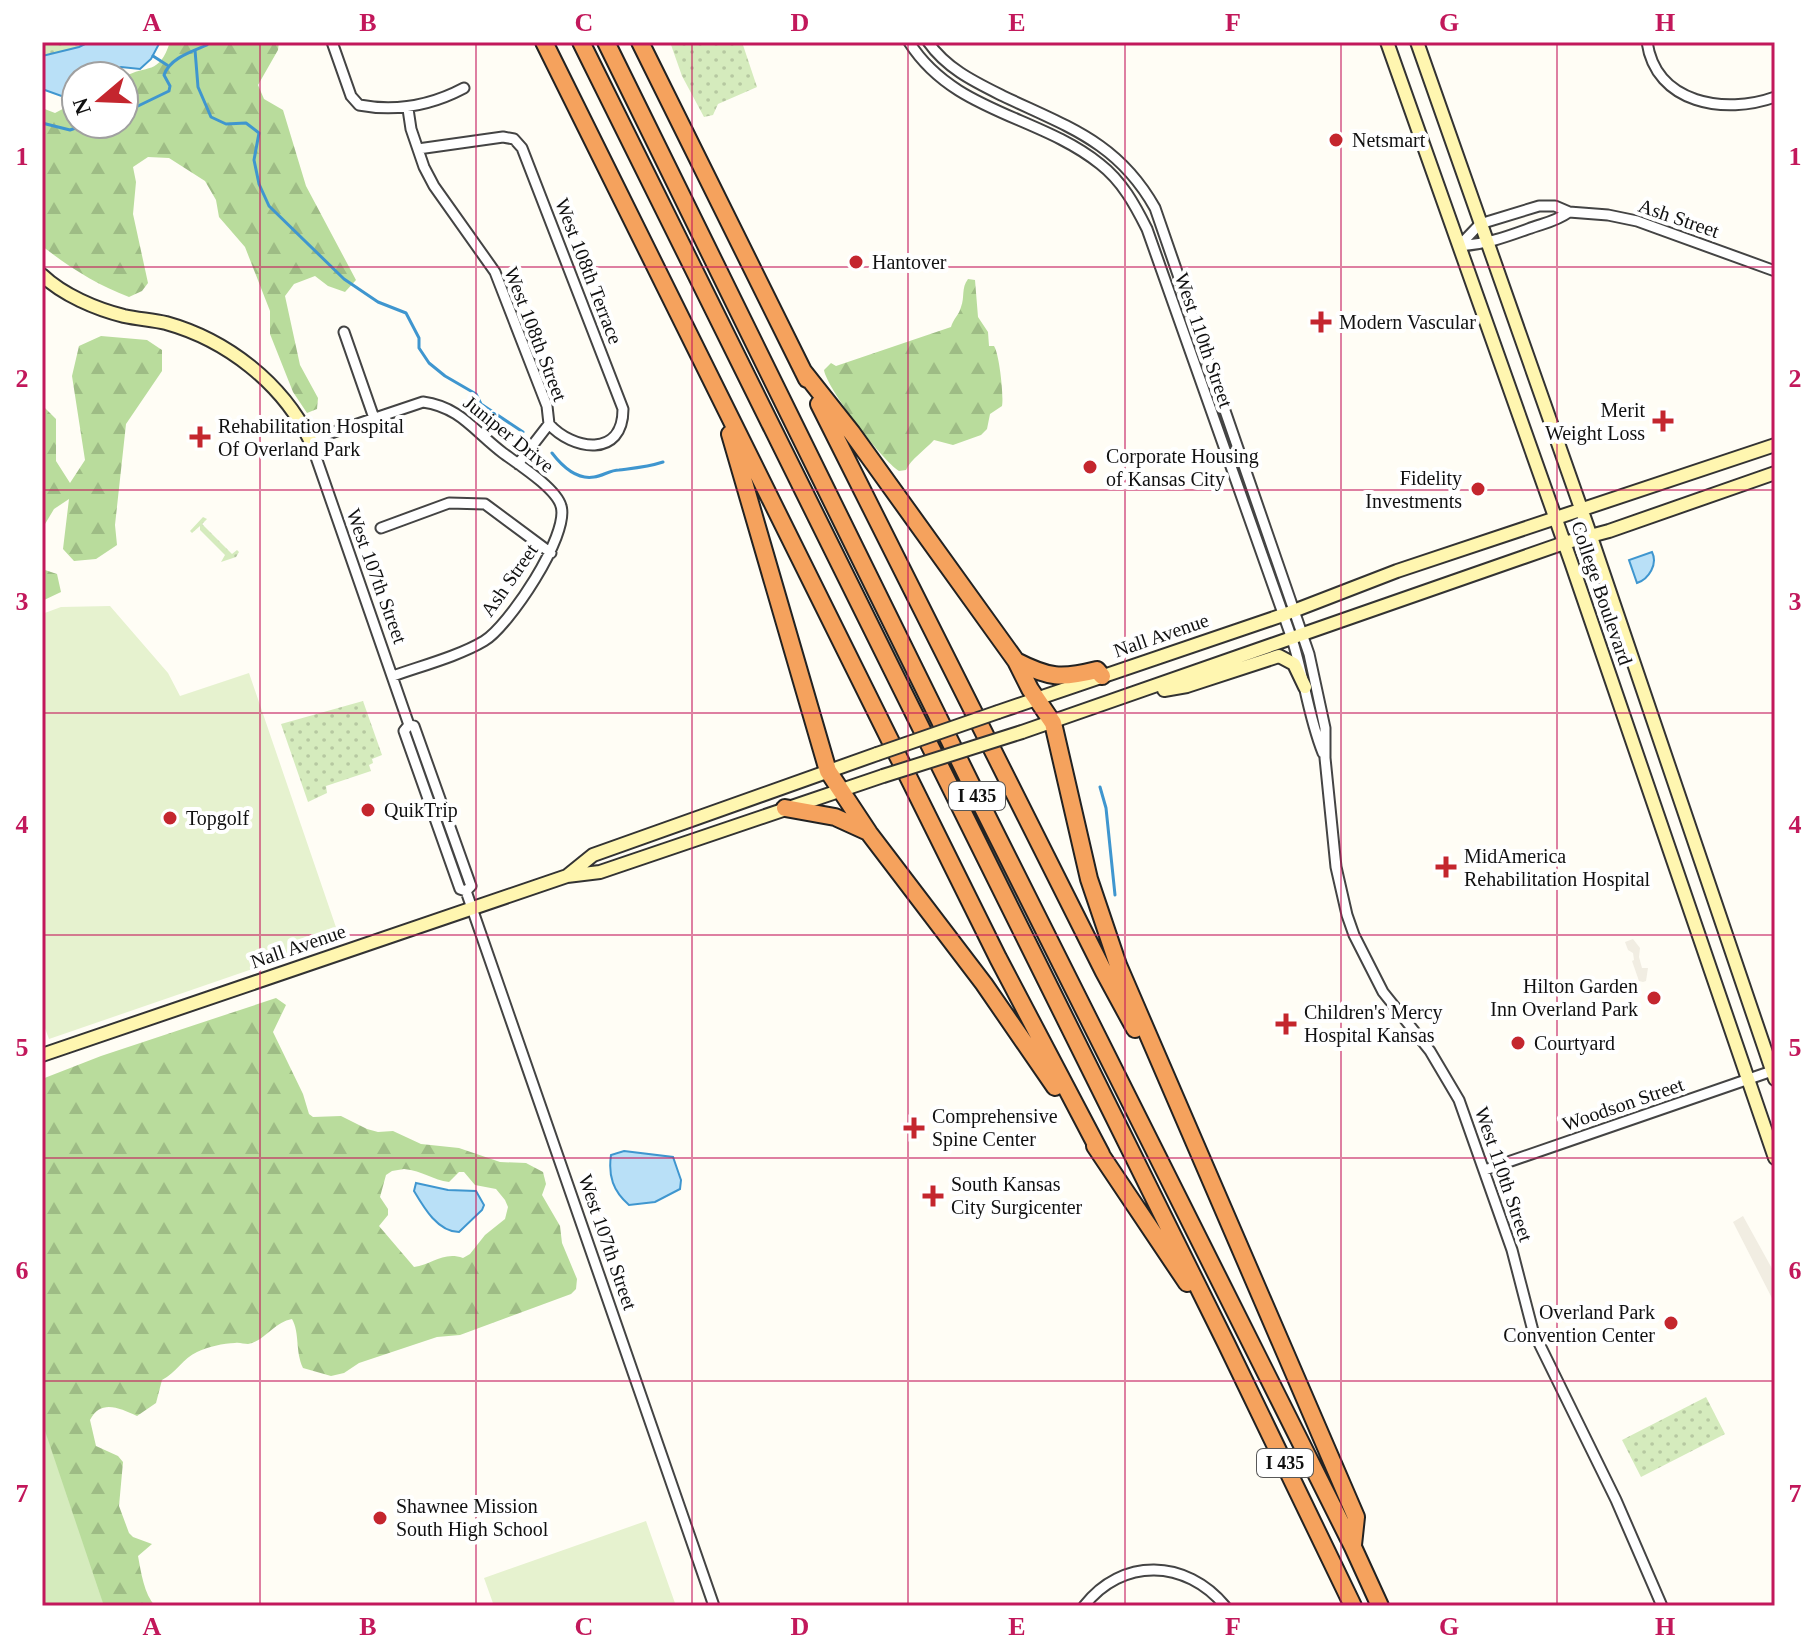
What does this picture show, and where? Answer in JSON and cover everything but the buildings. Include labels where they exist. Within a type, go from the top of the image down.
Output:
[{"type":"highway","points":[[535,42],[554,67]]},
{"type":"highway","points":[[544,42],[998,958],[1101,1154]]},
{"type":"highway","name":"I 435","points":[[581,42],[1226,1343],[1353,1606]]},
{"type":"highway","name":"I 435","points":[[606,42],[1380,1606]]},
{"type":"highway","points":[[641,42],[1104,972],[1178,1108]]},
{"type":"highway","points":[[803,371],[852,433],[1016,661],[1053,723],[1089,879],[1106,933],[1178,1108],[1356,1517],[1353,1547]]},
{"type":"highway","points":[[717,394],[828,771],[869,833],[984,984],[1226,1343]]},
{"type":"highway","points":[[1016,661],[1054,677],[1097,670],[1102,676]]},
{"type":"highway","points":[[785,808],[835,817],[869,833]]},
{"type":"main road","name":"College Boulevard","points":[[1387,42],[1564,543],[1775,1158]]},
{"type":"main road","name":"College Boulevard","points":[[1417,42],[1590,534],[1774,1075]]},
{"type":"main road","points":[[42,275],[87,303],[123,316],[166,323],[226,349],[258,372],[285,400],[310,440]]},
{"type":"main road","name":"Nall Avenue","points":[[567,876],[593,855],[828,771],[1289,613],[1397,571],[1775,445]]},
{"type":"main road","name":"Nall Avenue","points":[[42,1055],[567,876],[600,872],[840,789],[1053,723],[1564,543],[1609,531],[1775,473]]},
{"type":"main road","points":[[1137,693],[1187,686],[1279,656],[1294,664],[1305,687]]},
{"type":"street","points":[[332,42],[351,96],[359,105],[408,109],[464,88]]},
{"type":"street","name":"West 110th Street","points":[[909,42],[920,59],[949,86],[1085,154],[1110,172],[1132,200],[1147,229],[1289,613]]},
{"type":"street","name":"West 110th Street","points":[[928,42],[946,63],[968,78],[1102,145],[1127,167],[1146,191],[1163,228],[1325,728],[1325,758],[1340,886],[1354,935],[1383,992],[1430,1051],[1452,1086],[1512,1250],[1533,1331],[1616,1500],[1662,1606]]},
{"type":"street","points":[[1647,42],[1663,79],[1691,99],[1716,106],[1735,106],[1775,97]]},
{"type":"street","name":"West 108th Street","points":[[408,109],[411,129],[434,186],[495,272],[547,406],[549,424],[518,464]]},
{"type":"street","name":"West 108th Terrace","points":[[418,149],[503,137],[514,139],[522,148],[623,409],[623,425],[614,439],[600,446],[557,433],[549,424]]},
{"type":"street","name":"Ash Street","points":[[1459,246],[1480,224],[1539,206],[1555,206],[1569,212],[1637,221],[1775,271]]},
{"type":"street","name":"Ash Street","points":[[1459,246],[1487,244],[1555,222],[1569,212]]},
{"type":"street","points":[[344,332],[374,418]]},
{"type":"street","name":"Juniper Drive","points":[[310,440],[423,402],[439,404],[456,411],[477,433],[549,490],[561,506],[558,533]]},
{"type":"street","name":"West 107th Street","points":[[310,440],[409,725],[404,731],[460,889],[466,891],[714,1606]]},
{"type":"street","points":[[381,528],[449,503],[485,504],[551,553]]},
{"type":"street","name":"Ash Street","points":[[393,676],[485,641],[545,565],[558,533]]},
{"type":"street","name":"West 110th Street","points":[[1297,637],[1315,734],[1325,758]]},
{"type":"street","name":"Woodson Street","points":[[1485,1170],[1748,1079],[1774,1075]]},
{"type":"street","points":[[1084,1606],[1110,1584],[1152,1569],[1171,1570],[1193,1580],[1207,1588],[1225,1606]]},
{"type":"green space","points":[[42,42],[89,42],[42,56]]},
{"type":"green space","points":[[170,42],[279,42],[278,50],[258,85],[264,99],[283,110],[306,186],[356,280],[345,292],[328,286],[315,276],[294,284],[285,296],[300,365],[318,398],[317,409],[307,413],[293,392],[270,334],[270,311],[245,247],[219,217],[216,200],[205,181],[169,158],[148,157],[133,167],[136,182],[133,214],[148,283],[142,291],[129,297],[117,292],[84,275],[42,246],[42,108],[55,113],[60,110],[60,140],[140,140],[140,71],[157,65]]},
{"type":"green space","points":[[670,42],[742,42],[757,87],[718,104],[713,115],[704,117],[682,76]]},
{"type":"green space","points":[[968,279],[975,280],[978,317],[988,332],[989,346],[994,346],[998,357],[1002,406],[990,414],[987,429],[981,435],[953,445],[934,440],[906,470],[899,471],[856,424],[824,370],[831,363],[836,366],[951,327],[960,310]]},
{"type":"green space","points":[[101,336],[147,340],[162,350],[162,371],[126,424],[115,525],[117,545],[96,559],[74,561],[63,549],[69,499],[54,509],[42,529],[42,405],[56,419],[56,461],[70,483],[85,460],[72,376],[79,346]]},
{"type":"green space","points":[[203,517],[207,519],[202,524],[232,554],[237,550],[239,552],[236,557],[221,562],[225,555],[200,530],[200,526],[192,533],[190,531]]},
{"type":"green space","points":[[42,569],[57,574],[61,592],[42,601]]},
{"type":"green space","name":"Topgolf","points":[[110,606],[168,673],[180,696],[249,673],[340,939],[49,1039],[42,1020],[42,614],[61,607]]},
{"type":"green space","points":[[363,701],[382,755],[372,759],[373,763],[369,765],[371,771],[326,786],[327,793],[308,802],[281,724]]},
{"type":"green space","points":[[276,998],[286,1005],[273,1032],[313,1117],[341,1116],[367,1129],[393,1131],[421,1144],[459,1148],[500,1162],[526,1163],[543,1172],[546,1184],[542,1195],[560,1226],[562,1243],[577,1279],[576,1289],[571,1294],[460,1335],[437,1337],[359,1363],[344,1373],[331,1376],[303,1368],[292,1319],[254,1342],[206,1348],[192,1355],[162,1380],[156,1403],[137,1416],[117,1408],[99,1409],[90,1420],[96,1446],[118,1456],[123,1462],[119,1506],[129,1533],[152,1544],[138,1556],[146,1589],[155,1606],[42,1606],[42,1079],[101,1056]],"holes":[[[411,1170],[449,1182],[459,1172],[464,1172],[475,1185],[496,1189],[508,1207],[505,1219],[463,1258],[443,1257],[414,1267],[379,1226],[388,1215],[388,1209],[380,1197],[386,1175],[392,1171]]]},
{"type":"green space","points":[[1706,1397],[1725,1434],[1641,1477],[1622,1440]]},
{"type":"green space","points":[[42,1422],[104,1606],[42,1606]]},
{"type":"green space","points":[[646,1521],[676,1606],[494,1606],[484,1578]]},
{"type":"shaded area","points":[[1633,939],[1640,948],[1642,968],[1648,968],[1646,981],[1643,982],[1639,981],[1632,961],[1633,953],[1625,942]]},
{"type":"shaded area","points":[[1743,1216],[1775,1274],[1775,1304],[1733,1222]]},
{"type":"water","points":[[89,42],[160,42],[151,59],[140,69],[140,60],[60,60],[60,95],[42,89],[42,56]]},
{"type":"water","points":[[1652,552],[1654,561],[1651,570],[1637,583],[1629,560]]},
{"type":"water","points":[[624,1151],[673,1157],[681,1180],[680,1189],[655,1202],[629,1205],[615,1189],[610,1170],[611,1155]]},
{"type":"water","points":[[416,1183],[448,1190],[476,1191],[484,1205],[459,1232],[451,1231],[438,1224],[427,1211],[414,1191]]},
{"type":"waterway","points":[[140,105],[169,91],[170,86],[164,75],[167,69],[176,60],[208,42]]},
{"type":"waterway","points":[[195,50],[198,87],[211,117],[226,124],[246,123],[259,133],[254,160],[259,184],[269,206],[344,279],[378,302],[406,313],[419,338],[419,348],[429,363],[476,394],[481,404],[523,432]]},
{"type":"waterway","points":[[153,56],[167,65]]},
{"type":"waterway","points":[[42,123],[60,128]]},
{"type":"waterway","points":[[552,453],[570,471],[588,477],[663,462]]},
{"type":"waterway","points":[[1100,787],[1106,808],[1115,895]]},
{"type":"place","name":"Netsmart","points":[[1336,140]]},
{"type":"place","name":"Hantover","points":[[856,262]]},
{"type":"place","name":"Modern Vascular","points":[[1321,322]]},
{"type":"place","name":"Merit Weight Loss","points":[[1663,421]]},
{"type":"place","name":"Rehabilitation Hospital Of Overland Park","points":[[200,437]]},
{"type":"place","name":"Corporate Housing of Kansas City","points":[[1090,467]]},
{"type":"place","name":"Fidelity Investments","points":[[1478,489]]},
{"type":"place","name":"QuikTrip","points":[[368,810]]},
{"type":"place","name":"Topgolf","points":[[170,818]]},
{"type":"place","name":"MidAmerica Rehabilitation Hospital","points":[[1446,867]]},
{"type":"place","name":"Hilton Garden Inn Overland Park","points":[[1654,998]]},
{"type":"place","name":"Children's Mercy Hospital Kansas","points":[[1286,1024]]},
{"type":"place","name":"Courtyard","points":[[1518,1043]]},
{"type":"place","name":"Comprehensive Spine Center","points":[[914,1128]]},
{"type":"place","name":"South Kansas City Surgicenter","points":[[933,1196]]},
{"type":"place","name":"Overland Park Convention Center","points":[[1671,1323]]},
{"type":"place","name":"Shawnee Mission South High School","points":[[380,1518]]}]
